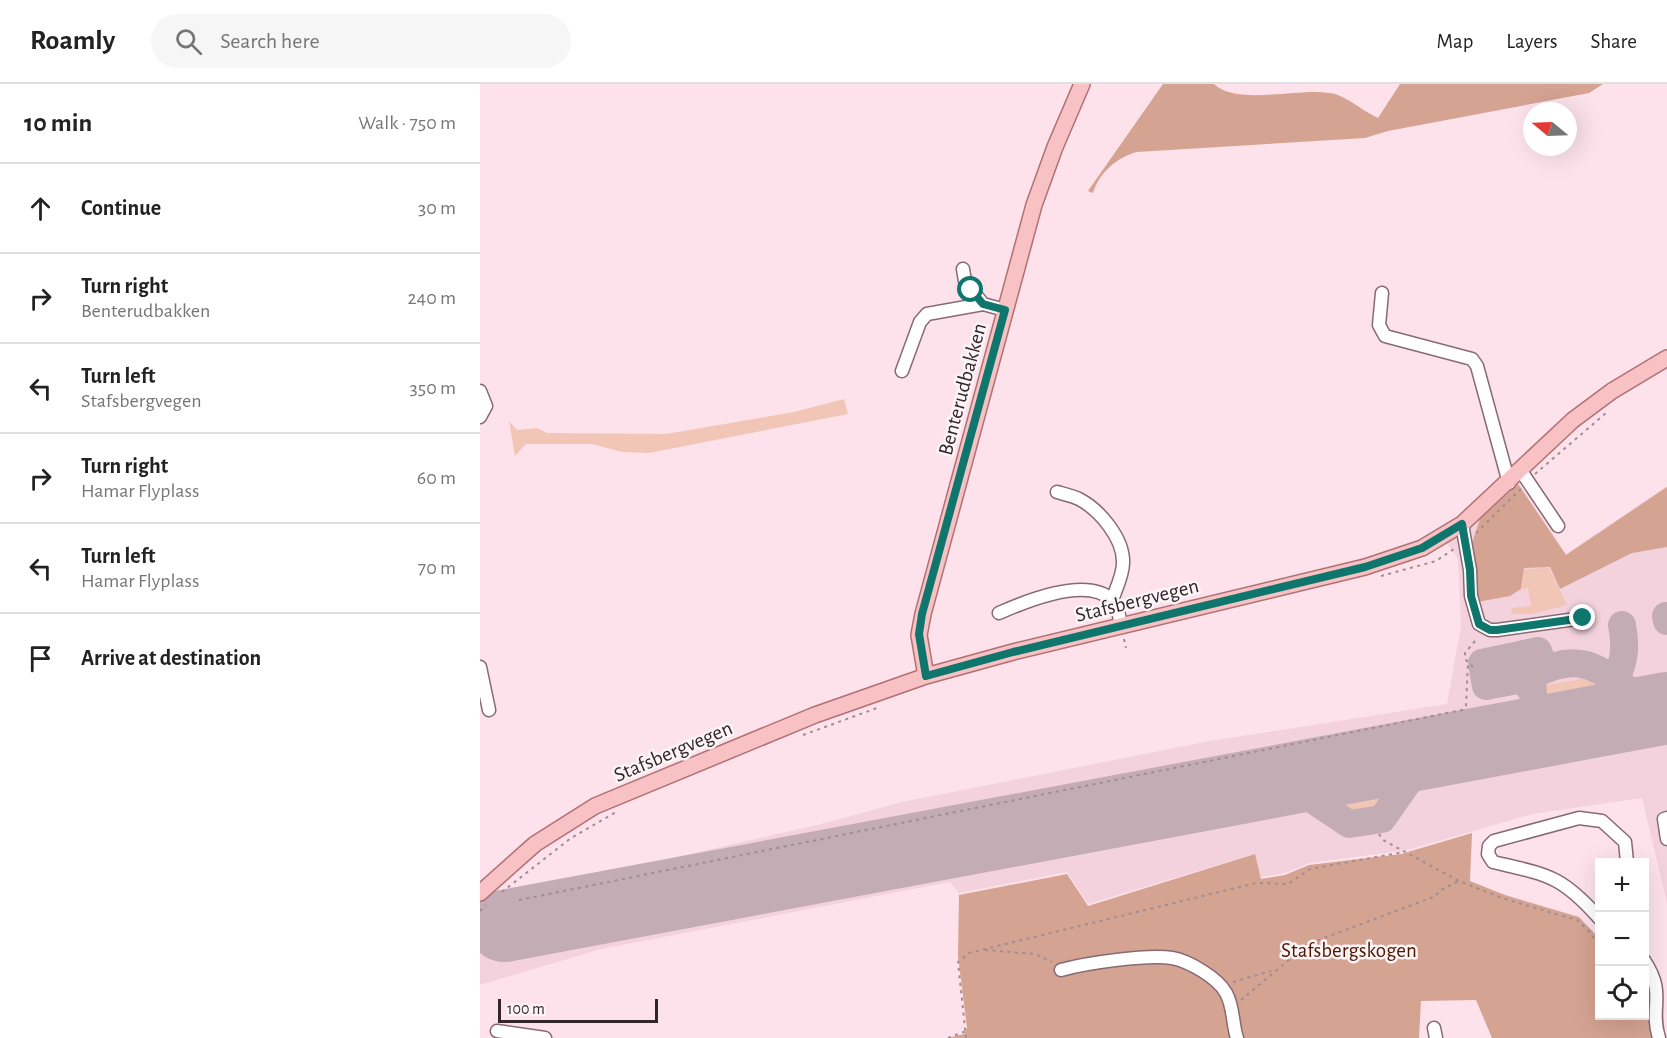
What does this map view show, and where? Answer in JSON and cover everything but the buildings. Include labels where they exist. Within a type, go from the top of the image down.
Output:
[{"type":"main road","name":"Benterudbakken","points":[[926,676],[919,634],[922,614],[1043,177],[1082,84]]},
{"type":"main road","name":"Stafsbergvegen","points":[[480,893],[536,844],[576,817],[628,792],[765,735],[926,676],[1013,652],[1396,558],[1422,548],[1462,524],[1509,483],[1574,420],[1612,391],[1667,358]]},
{"type":"street","points":[[963,269],[965,280],[983,304]]},
{"type":"street","points":[[1382,293],[1379,326],[1385,336],[1472,359],[1477,366],[1509,483]]},
{"type":"street","points":[[902,371],[920,322],[927,314],[983,304],[1005,310]]},
{"type":"street","points":[[480,391],[486,406],[480,417]]},
{"type":"street","points":[[1521,471],[1558,526]]},
{"type":"street","points":[[1057,492],[1079,499],[1091,508],[1112,531],[1121,546],[1123,565],[1112,600]]},
{"type":"street","points":[[1462,524],[1470,570],[1471,596],[1479,624],[1490,630],[1497,630],[1583,618]]},
{"type":"street","points":[[999,613],[1060,591],[1099,592],[1112,600],[1118,609],[1121,626]]},
{"type":"street","points":[[480,667],[489,710]]},
{"type":"street","points":[[1595,914],[1576,892],[1550,876],[1493,862],[1488,854],[1489,846],[1494,841],[1579,818],[1602,820],[1626,842],[1627,858]]},
{"type":"street","points":[[1667,819],[1664,819],[1667,839]]},
{"type":"street","points":[[1061,970],[1111,961],[1173,958],[1219,984],[1231,1003],[1237,1038]]},
{"type":"street","points":[[1649,965],[1663,980],[1657,1023],[1659,1038]]},
{"type":"street","points":[[497,1031],[545,1038]]},
{"type":"path","points":[[519,900],[1462,710],[1466,706],[1468,663],[1466,653],[1475,641]]},
{"type":"path","points":[[1468,663],[1473,667]]},
{"type":"path","points":[[1379,834],[1383,840],[1459,881],[1502,898],[1577,920],[1590,932],[1595,941]]},
{"type":"path","points":[[966,1038],[958,962],[969,953],[1256,883],[1288,884],[1310,869],[1404,852]]},
{"type":"path","points":[[1231,1003],[1244,999],[1273,971],[1308,944],[1436,896],[1439,891],[1459,881]]},
{"type":"path","points":[[981,950],[1035,954],[1051,961],[1061,970]]},
{"type":"path","points":[[1219,984],[1236,982],[1273,971]]},
{"type":"path","points":[[948,1038],[966,1031]]},
{"type":"shaded area","points":[[844,399],[848,414],[649,453],[622,452],[592,444],[526,444],[515,456],[509,421],[517,430],[537,428],[547,433],[666,434],[794,412]]},
{"type":"shaded area","points":[[1518,482],[1566,554],[1667,486],[1667,903],[1642,798],[1532,814],[1408,850],[1310,863],[1285,873],[1261,877],[1254,854],[1088,904],[1067,872],[959,893],[950,882],[601,949],[480,985],[480,912],[513,894],[821,824],[902,802],[1210,741],[1447,704],[1461,626],[1458,558],[1445,541],[1470,526]]},
{"type":"shaded area","points":[[1549,568],[1567,605],[1533,614],[1512,614],[1511,608],[1531,606],[1528,588],[1522,589],[1524,569]]},
{"type":"shaded area","points":[[1591,677],[1617,686],[1635,705],[1548,722],[1541,686]]},
{"type":"shaded area","points":[[1415,763],[1383,810],[1347,817],[1298,784]]},
{"type":"green space","points":[[1163,84],[1214,84],[1225,91],[1257,95],[1325,92],[1343,97],[1378,118],[1400,84],[1603,84],[1589,93],[1541,102],[1523,102],[1523,105],[1388,131],[1365,138],[1137,152],[1116,162],[1104,173],[1093,193],[1088,191]]},
{"type":"green space","points":[[1518,484],[1566,555],[1667,487],[1667,547],[1632,553],[1560,589],[1550,567],[1524,568],[1521,589],[1510,596],[1477,602],[1472,543],[1480,519]]},
{"type":"green space","name":"Stafsbergskogen","points":[[1472,833],[1470,881],[1505,895],[1579,917],[1595,934],[1595,1020],[1649,1020],[1650,980],[1654,1038],[1492,1038],[1476,1000],[1421,1001],[1419,1038],[948,1038],[964,1034],[967,1028],[958,956],[959,895],[1067,874],[1088,906],[1255,854],[1261,879],[1285,875],[1309,865],[1401,854]]},
{"type":"taxiway","points":[[1666,616],[1667,621]]},
{"type":"taxiway","points":[[1615,680],[1624,653],[1622,625]]},
{"type":"taxiway","points":[[1529,687],[1522,679],[1486,686],[1482,663],[1538,651],[1541,659]]},
{"type":"taxiway","points":[[1532,734],[1536,721],[1532,690],[1534,675],[1551,667],[1566,664],[1579,664],[1603,672],[1642,699],[1667,710]]},
{"type":"taxiway","points":[[1282,779],[1349,824],[1382,819],[1429,752]]},
{"type":"runway","points":[[504,926],[1667,708]]},
{"type":"route","points":[[971,290],[983,304],[1005,310],[922,614],[919,634],[926,676],[1013,652],[1365,567],[1422,548],[1462,524],[1470,570],[1471,596],[1479,624],[1490,630],[1497,630],[1583,618]]}]
